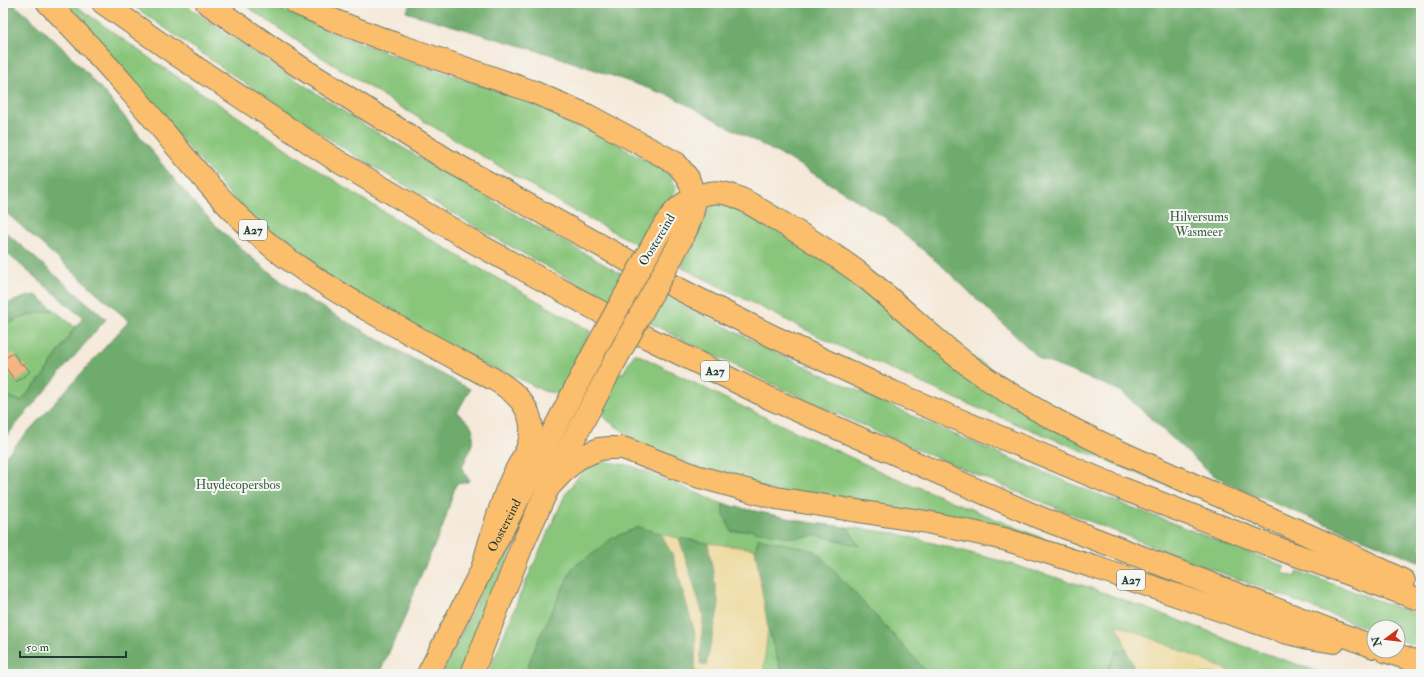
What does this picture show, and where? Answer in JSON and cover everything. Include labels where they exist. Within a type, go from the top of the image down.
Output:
[{"type":"main road","name":"A27","points":[[48,3],[130,91],[202,179],[240,219],[264,241],[327,286],[509,388],[522,401],[528,411],[531,425],[531,436],[527,448],[508,487],[482,569]]},
{"type":"main road","name":"A27","points":[[103,3],[177,55],[336,160],[470,240],[648,338],[769,398],[1038,517],[1366,644]]},
{"type":"main road","points":[[208,3],[300,67],[446,159],[675,287],[772,336],[893,392],[1121,488],[1285,551],[1421,600]]},
{"type":"main road","points":[[296,3],[338,22],[401,46],[531,91],[587,115],[676,163],[688,178],[695,197],[706,193],[716,192],[729,194],[812,240],[867,280],[948,350],[986,379],[1012,396],[1052,418],[1133,458],[1306,534],[1377,567],[1421,590]]},
{"type":"main road","name":"Oostereind","points":[[428,674],[594,352],[657,237],[676,208],[695,197]]},
{"type":"main road","name":"Oostereind","points":[[472,674],[522,546],[548,488],[677,248],[694,210],[695,197]]},
{"type":"main road","name":"A27","points":[[548,488],[577,459],[599,449],[623,448],[696,476],[776,498],[927,522],[1004,539],[1094,567],[1284,632],[1309,638],[1366,646]]},
{"type":"main road","points":[[1406,658],[1421,663]]},
{"type":"green space","name":"Huydecopersbos","points":[[3,3],[12,3],[51,37],[87,73],[212,222],[253,258],[285,284],[304,296],[370,335],[470,389],[457,413],[469,423],[472,428],[472,446],[462,468],[469,480],[468,482],[456,484],[443,526],[418,582],[402,624],[379,674],[3,674],[3,459],[129,321],[3,210]]},
{"type":"green space","points":[[60,3],[72,3],[155,62],[361,198],[479,268],[591,331],[561,394],[544,391],[506,372],[480,364],[331,279],[248,215]]},
{"type":"green space","points":[[129,3],[183,3],[228,35],[366,126],[515,214],[616,271],[781,355],[928,423],[1007,457],[1084,489],[1284,566],[1283,573],[1295,577],[1297,571],[1421,616],[1421,647],[1406,642],[1406,619],[1366,619],[1366,628],[1101,526],[1010,489],[831,411],[743,370],[656,326],[476,227],[372,166],[209,59]]},
{"type":"green space","points":[[242,3],[270,3],[336,34],[507,94],[589,128],[667,172],[675,185],[676,191],[652,229],[649,229],[640,246],[565,206],[399,106],[307,48]]},
{"type":"green space","name":"Hilversums Wasmeer","points":[[412,3],[1421,3],[1421,562],[1246,492],[1211,474],[1121,391],[1040,359],[943,267],[884,217],[796,163],[673,97],[552,55],[406,12]]},
{"type":"green space","points":[[714,204],[737,208],[803,245],[861,287],[1191,495],[968,404],[824,339],[681,267],[692,247],[689,246],[700,223],[707,211]]},
{"type":"green space","points":[[3,230],[106,319],[3,440],[3,394],[21,401],[43,376],[75,327],[83,318],[3,250]]},
{"type":"green space","points":[[36,295],[54,310],[33,314],[3,325],[3,305],[28,296]]},
{"type":"green space","points":[[54,310],[75,327],[43,376],[21,401],[3,394],[3,325],[33,314]]},
{"type":"green space","points":[[635,353],[722,397],[884,473],[1073,551],[740,484],[637,443],[607,420],[598,411],[619,372],[623,373]]},
{"type":"green space","points":[[571,414],[576,417],[495,586],[459,674],[442,674],[522,507]]},
{"type":"green space","points":[[604,461],[632,466],[723,504],[805,522],[895,533],[997,560],[1088,587],[1208,631],[1232,642],[1325,674],[488,674],[520,595],[565,495],[583,470]]},
{"type":"green space","points":[[723,504],[805,522],[848,528],[859,546],[817,535],[794,538],[749,530],[732,532],[723,514]]},
{"type":"green space","points":[[639,527],[661,534],[673,556],[696,637],[695,674],[525,674],[538,640],[573,567],[597,551],[612,538]]},
{"type":"green space","points":[[679,538],[708,543],[719,606],[706,666],[700,664],[703,615]]},
{"type":"green space","points":[[759,538],[816,551],[929,674],[833,674],[824,668],[817,674],[782,674],[768,628],[755,549]]},
{"type":"green space","points":[[1118,649],[1127,650],[1136,674],[1105,674]]},
{"type":"sand","points":[[661,534],[679,538],[703,615],[700,664],[706,666],[719,606],[708,543],[755,549],[768,628],[763,674],[695,674],[696,637],[673,556]]},
{"type":"sand","points":[[1117,624],[1237,674],[1136,674]]},
{"type":"building","points":[[13,353],[22,365],[24,364],[30,372],[16,382],[3,364],[3,360]]}]
